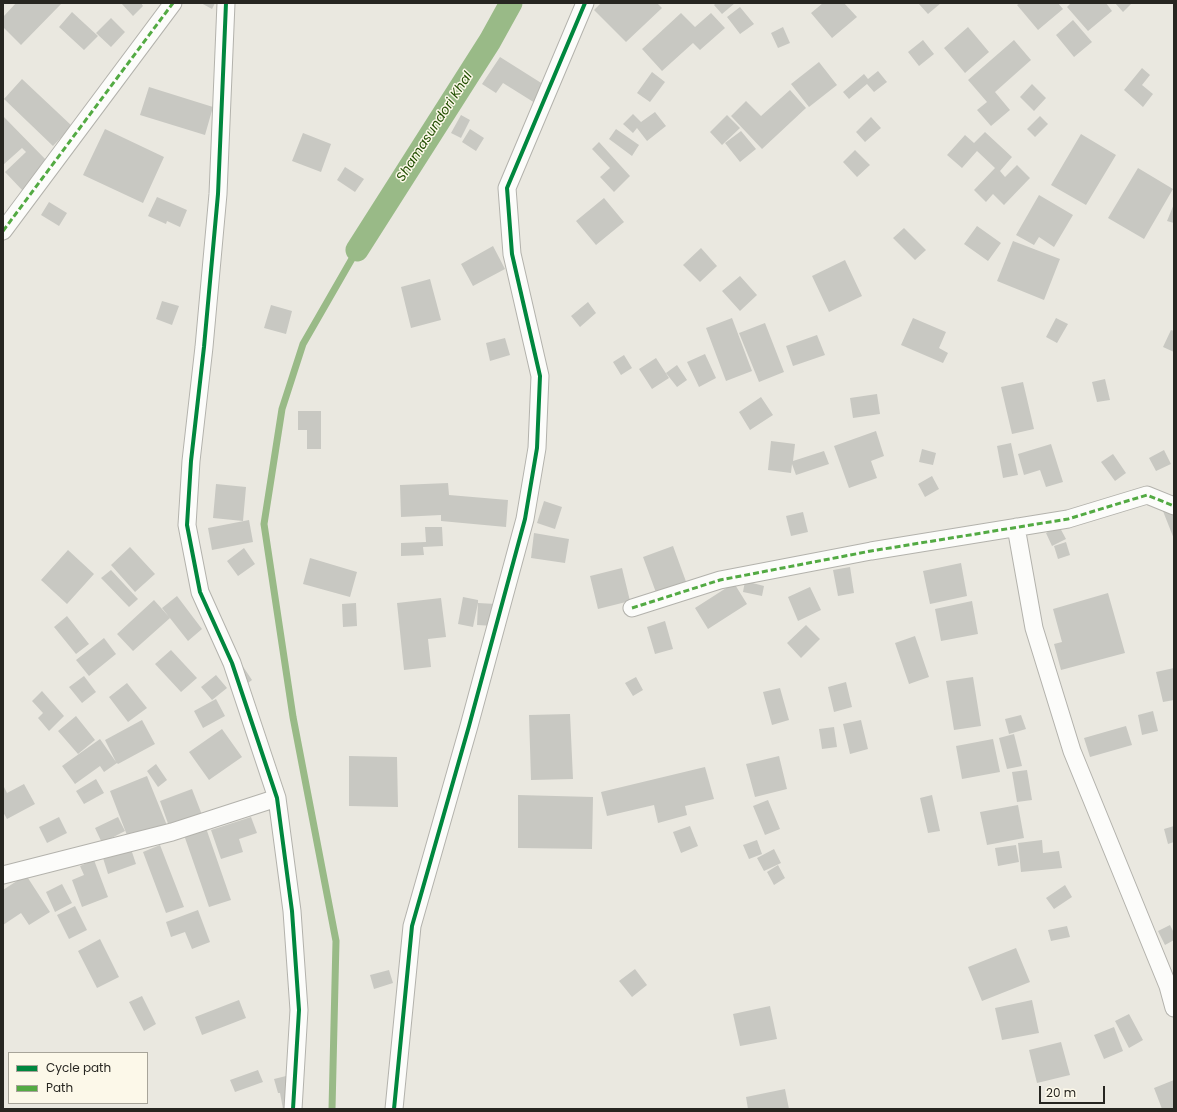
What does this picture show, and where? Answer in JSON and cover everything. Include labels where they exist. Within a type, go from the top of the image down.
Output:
[{"type":"street","points":[[3,231],[173,3]]},
{"type":"street","points":[[226,3],[218,194],[204,347],[191,461],[187,525],[200,592],[232,663],[277,798],[292,911],[299,1010],[293,1109]]},
{"type":"street","points":[[394,1109],[412,926],[469,726],[525,519],[537,448],[540,376],[512,254],[507,188],[585,3]]},
{"type":"street","points":[[632,608],[720,580],[871,551],[1068,519],[1147,495],[1174,506]]},
{"type":"street","points":[[1016,527],[1034,628],[1072,751],[1165,979],[1174,1008]]},
{"type":"street","points":[[3,875],[172,832],[277,798]]},
{"type":"building","points":[[16,3],[62,3],[21,45],[3,27],[3,17]]},
{"type":"building","points":[[121,3],[141,3],[143,6],[133,16]]},
{"type":"building","points":[[201,3],[215,3],[212,9]]},
{"type":"building","points":[[601,3],[657,3],[662,8],[626,42],[594,10]]},
{"type":"building","points":[[716,3],[735,3],[722,14],[714,5]]},
{"type":"building","points":[[823,3],[844,3],[857,17],[832,38],[811,13]]},
{"type":"building","points":[[918,3],[941,3],[928,14]]},
{"type":"building","points":[[1020,3],[1058,3],[1063,9],[1038,30],[1017,5]]},
{"type":"building","points":[[1071,3],[1106,3],[1112,11],[1088,31],[1067,7]]},
{"type":"building","points":[[1115,3],[1132,3],[1123,12]]},
{"type":"building","points":[[740,7],[754,24],[740,34],[727,17]]},
{"type":"building","points":[[72,12],[98,36],[84,50],[59,27]]},
{"type":"building","points":[[681,13],[695,27],[711,13],[725,28],[700,50],[693,43],[662,71],[642,49]]},
{"type":"building","points":[[111,18],[125,32],[111,47],[96,33]]},
{"type":"building","points":[[1073,20],[1092,42],[1074,57],[1056,35]]},
{"type":"building","points":[[783,27],[790,43],[778,48],[771,33]]},
{"type":"building","points":[[968,27],[989,52],[965,73],[944,48]]},
{"type":"building","points":[[923,40],[934,54],[919,66],[908,52]]},
{"type":"building","points":[[1014,40],[1031,60],[995,92],[1010,110],[991,126],[977,110],[987,102],[968,80]]},
{"type":"building","points":[[500,57],[546,86],[535,103],[503,83],[496,93],[482,84]]},
{"type":"building","points":[[819,62],[837,85],[809,107],[791,84]]},
{"type":"building","points":[[1142,68],[1150,75],[1142,85],[1153,94],[1143,107],[1124,90]]},
{"type":"building","points":[[878,71],[887,82],[874,92],[867,84],[849,99],[843,92],[864,74],[868,79]]},
{"type":"building","points":[[652,72],[665,82],[650,102],[637,93]]},
{"type":"building","points":[[22,79],[72,126],[53,146],[4,99]]},
{"type":"building","points":[[1032,84],[1046,98],[1034,111],[1020,97]]},
{"type":"building","points":[[149,87],[213,107],[205,135],[140,115]]},
{"type":"building","points":[[790,90],[806,108],[762,149],[731,116],[746,101],[761,116]]},
{"type":"building","points":[[655,112],[666,126],[647,141],[637,128],[633,133],[623,124],[633,114],[641,122]]},
{"type":"building","points":[[461,115],[470,120],[461,138],[451,133]]},
{"type":"building","points":[[727,115],[740,128],[722,145],[710,132]]},
{"type":"building","points":[[3,116],[50,164],[23,191],[5,172],[26,152],[22,148],[3,165]]},
{"type":"building","points":[[1040,116],[1048,124],[1035,137],[1027,129]]},
{"type":"building","points":[[871,117],[881,128],[865,142],[856,132]]},
{"type":"building","points":[[105,129],[164,157],[143,203],[83,175]]},
{"type":"building","points":[[470,129],[484,138],[476,151],[462,142]]},
{"type":"building","points":[[616,129],[639,145],[632,156],[609,139]]},
{"type":"building","points":[[741,131],[756,149],[740,162],[725,143]]},
{"type":"building","points":[[985,132],[1012,157],[1000,171],[1005,177],[1017,165],[1030,178],[1004,205],[993,194],[986,202],[974,190],[995,168],[977,151],[962,168],[947,155],[965,135],[974,143]]},
{"type":"building","points":[[303,133],[331,144],[321,172],[292,161]]},
{"type":"building","points":[[1081,134],[1116,155],[1086,205],[1051,185]]},
{"type":"building","points":[[599,142],[630,176],[614,192],[600,177],[610,168],[592,149]]},
{"type":"building","points":[[855,150],[870,165],[857,177],[843,162]]},
{"type":"building","points":[[345,167],[364,179],[355,192],[337,180]]},
{"type":"building","points":[[1138,168],[1173,189],[1144,239],[1108,218]]},
{"type":"building","points":[[1039,195],[1073,215],[1054,247],[1039,237],[1034,245],[1016,235]]},
{"type":"building","points":[[157,197],[187,210],[180,227],[167,221],[166,224],[148,216]]},
{"type":"building","points":[[604,198],[624,222],[596,245],[576,221]]},
{"type":"building","points":[[49,202],[67,213],[59,226],[41,215]]},
{"type":"building","points":[[1174,204],[1174,223],[1167,221]]},
{"type":"building","points":[[977,226],[1001,243],[988,261],[964,244]]},
{"type":"building","points":[[904,228],[926,250],[915,260],[893,238]]},
{"type":"building","points":[[1013,241],[1060,259],[1044,300],[997,281]]},
{"type":"building","points":[[493,246],[505,269],[473,286],[461,264]]},
{"type":"building","points":[[701,248],[717,266],[700,282],[683,265]]},
{"type":"building","points":[[845,260],[862,296],[829,312],[812,276]]},
{"type":"building","points":[[740,276],[757,295],[740,311],[722,291]]},
{"type":"building","points":[[430,279],[441,320],[411,328],[401,287]]},
{"type":"building","points":[[162,301],[179,306],[172,325],[156,319]]},
{"type":"building","points":[[588,302],[596,313],[580,327],[571,316]]},
{"type":"building","points":[[271,305],[292,311],[286,334],[264,328]]},
{"type":"building","points":[[732,318],[752,371],[726,381],[706,328]]},
{"type":"building","points":[[913,318],[946,332],[939,348],[948,353],[943,363],[901,345]]},
{"type":"building","points":[[1056,318],[1068,324],[1057,343],[1046,337]]},
{"type":"building","points":[[765,323],[784,372],[759,382],[739,333]]},
{"type":"building","points":[[1171,330],[1174,331],[1174,352],[1163,347]]},
{"type":"building","points":[[817,335],[825,355],[793,366],[786,346]]},
{"type":"building","points":[[505,338],[510,355],[490,361],[486,343]]},
{"type":"building","points":[[705,354],[716,378],[699,387],[687,362]]},
{"type":"building","points":[[624,355],[632,368],[621,375],[613,362]]},
{"type":"building","points":[[656,358],[669,378],[652,389],[639,369]]},
{"type":"building","points":[[677,365],[687,380],[677,387],[666,373]]},
{"type":"building","points":[[1105,379],[1110,400],[1097,402],[1092,382]]},
{"type":"building","points":[[1023,382],[1034,429],[1012,434],[1001,387]]},
{"type":"building","points":[[877,394],[880,414],[853,418],[850,398]]},
{"type":"building","points":[[761,397],[773,415],[750,430],[739,412]]},
{"type":"building","points":[[298,411],[321,411],[321,449],[307,449],[307,430],[298,430]]},
{"type":"building","points":[[876,431],[884,456],[871,461],[877,478],[849,488],[834,446]]},
{"type":"building","points":[[771,441],[795,444],[793,461],[824,451],[829,464],[796,475],[792,464],[791,473],[768,470]]},
{"type":"building","points":[[1011,443],[1018,475],[1003,478],[997,446]]},
{"type":"building","points":[[1051,444],[1063,482],[1046,487],[1040,470],[1024,475],[1018,454]]},
{"type":"building","points":[[922,449],[936,453],[933,465],[919,462]]},
{"type":"building","points":[[1164,450],[1171,464],[1156,471],[1149,458]]},
{"type":"building","points":[[1113,454],[1126,473],[1115,481],[1101,462]]},
{"type":"building","points":[[932,476],[939,489],[925,497],[918,484]]},
{"type":"building","points":[[448,483],[449,495],[508,500],[506,527],[441,521],[441,515],[401,517],[400,485]]},
{"type":"building","points":[[216,484],[246,487],[243,521],[213,518]]},
{"type":"building","points":[[1174,495],[1174,539],[1159,501]]},
{"type":"building","points":[[544,501],[562,507],[555,529],[537,523]]},
{"type":"building","points":[[803,512],[808,532],[791,536],[786,516]]},
{"type":"building","points":[[249,520],[253,542],[212,550],[208,528]]},
{"type":"building","points":[[1059,526],[1066,539],[1052,546],[1046,533]]},
{"type":"building","points":[[425,527],[442,527],[443,546],[423,547],[424,555],[401,556],[401,543],[426,542]]},
{"type":"building","points":[[534,533],[569,539],[565,563],[531,558]]},
{"type":"building","points":[[1066,542],[1070,555],[1058,559],[1054,546]]},
{"type":"building","points":[[673,546],[688,587],[658,598],[643,557]]},
{"type":"building","points":[[130,547],[155,574],[135,592],[111,565]]},
{"type":"building","points":[[244,548],[255,564],[238,576],[227,561]]},
{"type":"building","points":[[68,550],[94,574],[67,604],[41,580]]},
{"type":"building","points":[[310,558],[357,572],[350,597],[303,584]]},
{"type":"building","points":[[961,563],[967,596],[930,604],[923,571]]},
{"type":"building","points":[[850,567],[854,593],[838,596],[833,570]]},
{"type":"building","points":[[622,568],[630,601],[598,609],[590,576]]},
{"type":"building","points":[[111,570],[138,599],[129,607],[101,578]]},
{"type":"building","points":[[745,581],[764,586],[762,596],[743,592]]},
{"type":"building","points":[[734,583],[747,604],[708,629],[695,608]]},
{"type":"building","points":[[810,587],[821,610],[798,621],[788,597]]},
{"type":"building","points":[[1108,593],[1125,653],[1061,670],[1054,644],[1062,642],[1053,609]]},
{"type":"building","points":[[177,596],[202,629],[188,641],[162,608]]},
{"type":"building","points":[[463,597],[478,600],[473,627],[458,624]]},
{"type":"building","points":[[441,598],[446,637],[428,639],[431,667],[404,670],[397,603]]},
{"type":"building","points":[[154,600],[170,618],[133,651],[117,634]]},
{"type":"building","points":[[972,601],[978,634],[941,641],[935,609]]},
{"type":"building","points":[[356,603],[357,626],[343,627],[342,604]]},
{"type":"building","points":[[478,603],[496,604],[495,626],[477,625]]},
{"type":"building","points":[[67,616],[89,644],[76,654],[54,627]]},
{"type":"building","points":[[665,621],[673,649],[655,654],[647,627]]},
{"type":"building","points":[[806,625],[820,639],[801,658],[787,643]]},
{"type":"building","points":[[915,636],[929,677],[909,684],[895,643]]},
{"type":"building","points":[[104,638],[116,654],[89,676],[76,660]]},
{"type":"building","points":[[171,650],[197,678],[181,692],[155,664]]},
{"type":"building","points":[[242,665],[252,680],[240,689],[230,674]]},
{"type":"building","points":[[1174,668],[1174,700],[1163,702],[1156,672]]},
{"type":"building","points":[[216,675],[227,688],[212,700],[201,687]]},
{"type":"building","points":[[84,676],[96,692],[82,703],[69,687]]},
{"type":"building","points":[[636,677],[643,690],[633,696],[625,683]]},
{"type":"building","points":[[973,677],[981,726],[954,730],[946,681]]},
{"type":"building","points":[[846,682],[852,707],[834,712],[828,687]]},
{"type":"building","points":[[127,683],[147,708],[128,722],[109,697]]},
{"type":"building","points":[[780,688],[789,720],[772,725],[763,692]]},
{"type":"building","points":[[42,691],[64,716],[49,731],[38,718],[43,713],[32,701]]},
{"type":"building","points":[[216,699],[225,716],[203,728],[194,711]]},
{"type":"building","points":[[1153,711],[1158,731],[1142,735],[1138,715]]},
{"type":"building","points":[[570,714],[573,779],[531,780],[529,715]]},
{"type":"building","points":[[1021,715],[1026,729],[1009,734],[1005,719]]},
{"type":"building","points":[[76,716],[95,740],[78,754],[58,731]]},
{"type":"building","points":[[142,720],[155,744],[118,764],[117,763],[104,772],[100,766],[75,784],[62,766],[100,739],[116,762],[105,740]]},
{"type":"building","points":[[861,720],[868,749],[850,754],[843,724]]},
{"type":"building","points":[[1126,726],[1132,745],[1090,757],[1084,738]]},
{"type":"building","points":[[834,727],[837,747],[822,749],[819,729]]},
{"type":"building","points":[[222,729],[242,757],[209,780],[189,752]]},
{"type":"building","points":[[1014,734],[1022,766],[1007,769],[999,738]]},
{"type":"building","points":[[993,739],[1000,772],[962,779],[956,746]]},
{"type":"building","points":[[349,756],[397,757],[398,807],[349,806]]},
{"type":"building","points":[[779,756],[787,789],[755,797],[746,764]]},
{"type":"building","points":[[156,764],[167,780],[158,787],[147,771]]},
{"type":"building","points":[[705,767],[714,799],[685,806],[687,815],[658,823],[654,805],[607,816],[601,792]]},
{"type":"building","points":[[1027,770],[1032,800],[1017,802],[1012,772]]},
{"type":"building","points":[[147,776],[168,828],[130,843],[110,791]]},
{"type":"building","points":[[96,779],[104,793],[84,804],[76,791]]},
{"type":"building","points":[[24,784],[35,804],[7,819],[3,812],[3,785],[7,793]]},
{"type":"building","points":[[192,789],[204,820],[171,832],[160,801]]},
{"type":"building","points":[[518,795],[593,797],[592,849],[518,848]]},
{"type":"building","points":[[932,795],[940,831],[928,833],[920,798]]},
{"type":"building","points":[[768,800],[780,829],[765,835],[753,806]]},
{"type":"building","points":[[1018,805],[1024,838],[987,845],[980,812]]},
{"type":"building","points":[[59,817],[67,833],[47,843],[39,827]]},
{"type":"building","points":[[118,817],[125,831],[102,843],[95,828]]},
{"type":"building","points":[[251,817],[257,833],[239,839],[243,852],[221,859],[211,830]]},
{"type":"building","points":[[690,826],[698,846],[681,853],[673,832]]},
{"type":"building","points":[[1174,826],[1174,842],[1168,844],[1164,829]]},
{"type":"building","points":[[206,828],[231,900],[209,907],[184,835]]},
{"type":"building","points":[[757,840],[762,854],[749,859],[743,845]]},
{"type":"building","points":[[1042,840],[1043,853],[1059,851],[1062,868],[1021,872],[1018,843]]},
{"type":"building","points":[[160,845],[184,907],[166,913],[143,852]]},
{"type":"building","points":[[1016,845],[1019,862],[998,866],[995,848]]},
{"type":"building","points":[[131,849],[136,864],[108,874],[103,858]]},
{"type":"building","points":[[774,849],[781,863],[764,871],[757,858]]},
{"type":"building","points":[[94,860],[108,897],[82,907],[72,880],[84,875],[80,866]]},
{"type":"building","points":[[778,865],[785,878],[774,885],[767,872]]},
{"type":"building","points":[[26,875],[50,912],[29,925],[21,913],[3,925],[3,890]]},
{"type":"building","points":[[62,884],[72,903],[55,912],[46,892]]},
{"type":"building","points":[[1065,885],[1072,897],[1054,909],[1046,898]]},
{"type":"building","points":[[75,906],[87,930],[69,939],[57,915]]},
{"type":"building","points":[[198,910],[210,942],[192,949],[185,932],[171,937],[166,922]]},
{"type":"building","points":[[1170,925],[1174,933],[1174,940],[1165,945],[1158,931]]},
{"type":"building","points":[[1067,926],[1070,937],[1051,941],[1048,930]]},
{"type":"building","points":[[100,939],[119,977],[97,988],[78,951]]},
{"type":"building","points":[[1016,948],[1030,982],[982,1001],[968,967]]},
{"type":"building","points":[[635,969],[647,985],[632,997],[619,981]]},
{"type":"building","points":[[389,970],[393,983],[374,989],[370,975]]},
{"type":"building","points":[[142,996],[156,1024],[144,1031],[129,1002]]},
{"type":"building","points":[[239,1000],[246,1018],[202,1035],[195,1017]]},
{"type":"building","points":[[1032,1000],[1039,1033],[1002,1040],[995,1008]]},
{"type":"building","points":[[770,1006],[777,1039],[740,1046],[733,1014]]},
{"type":"building","points":[[1129,1014],[1143,1040],[1129,1048],[1115,1021]]},
{"type":"building","points":[[1114,1027],[1123,1051],[1104,1059],[1094,1035]]},
{"type":"building","points":[[1061,1042],[1070,1075],[1037,1083],[1029,1050]]},
{"type":"building","points":[[258,1070],[263,1082],[235,1092],[230,1080]]},
{"type":"building","points":[[294,1074],[302,1109],[283,1109],[280,1093],[278,1093],[274,1079]]},
{"type":"building","points":[[1174,1080],[1174,1109],[1162,1109],[1154,1088]]},
{"type":"building","points":[[785,1089],[789,1109],[748,1109],[746,1097]]},
{"type":"waterway","name":"Shamasundori Khal","points":[[357,250],[490,41],[511,3]]},
{"type":"waterway","points":[[332,1109],[336,941],[293,717],[264,524],[282,409],[303,344],[357,250]]},
{"type":"marked path","points":[[3,231],[173,3]]},
{"type":"marked path","points":[[632,608],[720,580],[871,551],[1068,519],[1147,495],[1174,506]]},
{"type":"cycle path","points":[[226,3],[218,194],[204,347],[191,461],[187,525],[200,592],[232,663],[277,798],[292,911],[299,1010],[293,1109]]},
{"type":"cycle path","points":[[394,1109],[412,926],[469,726],[525,519],[537,448],[540,376],[512,254],[507,188],[585,3]]}]
